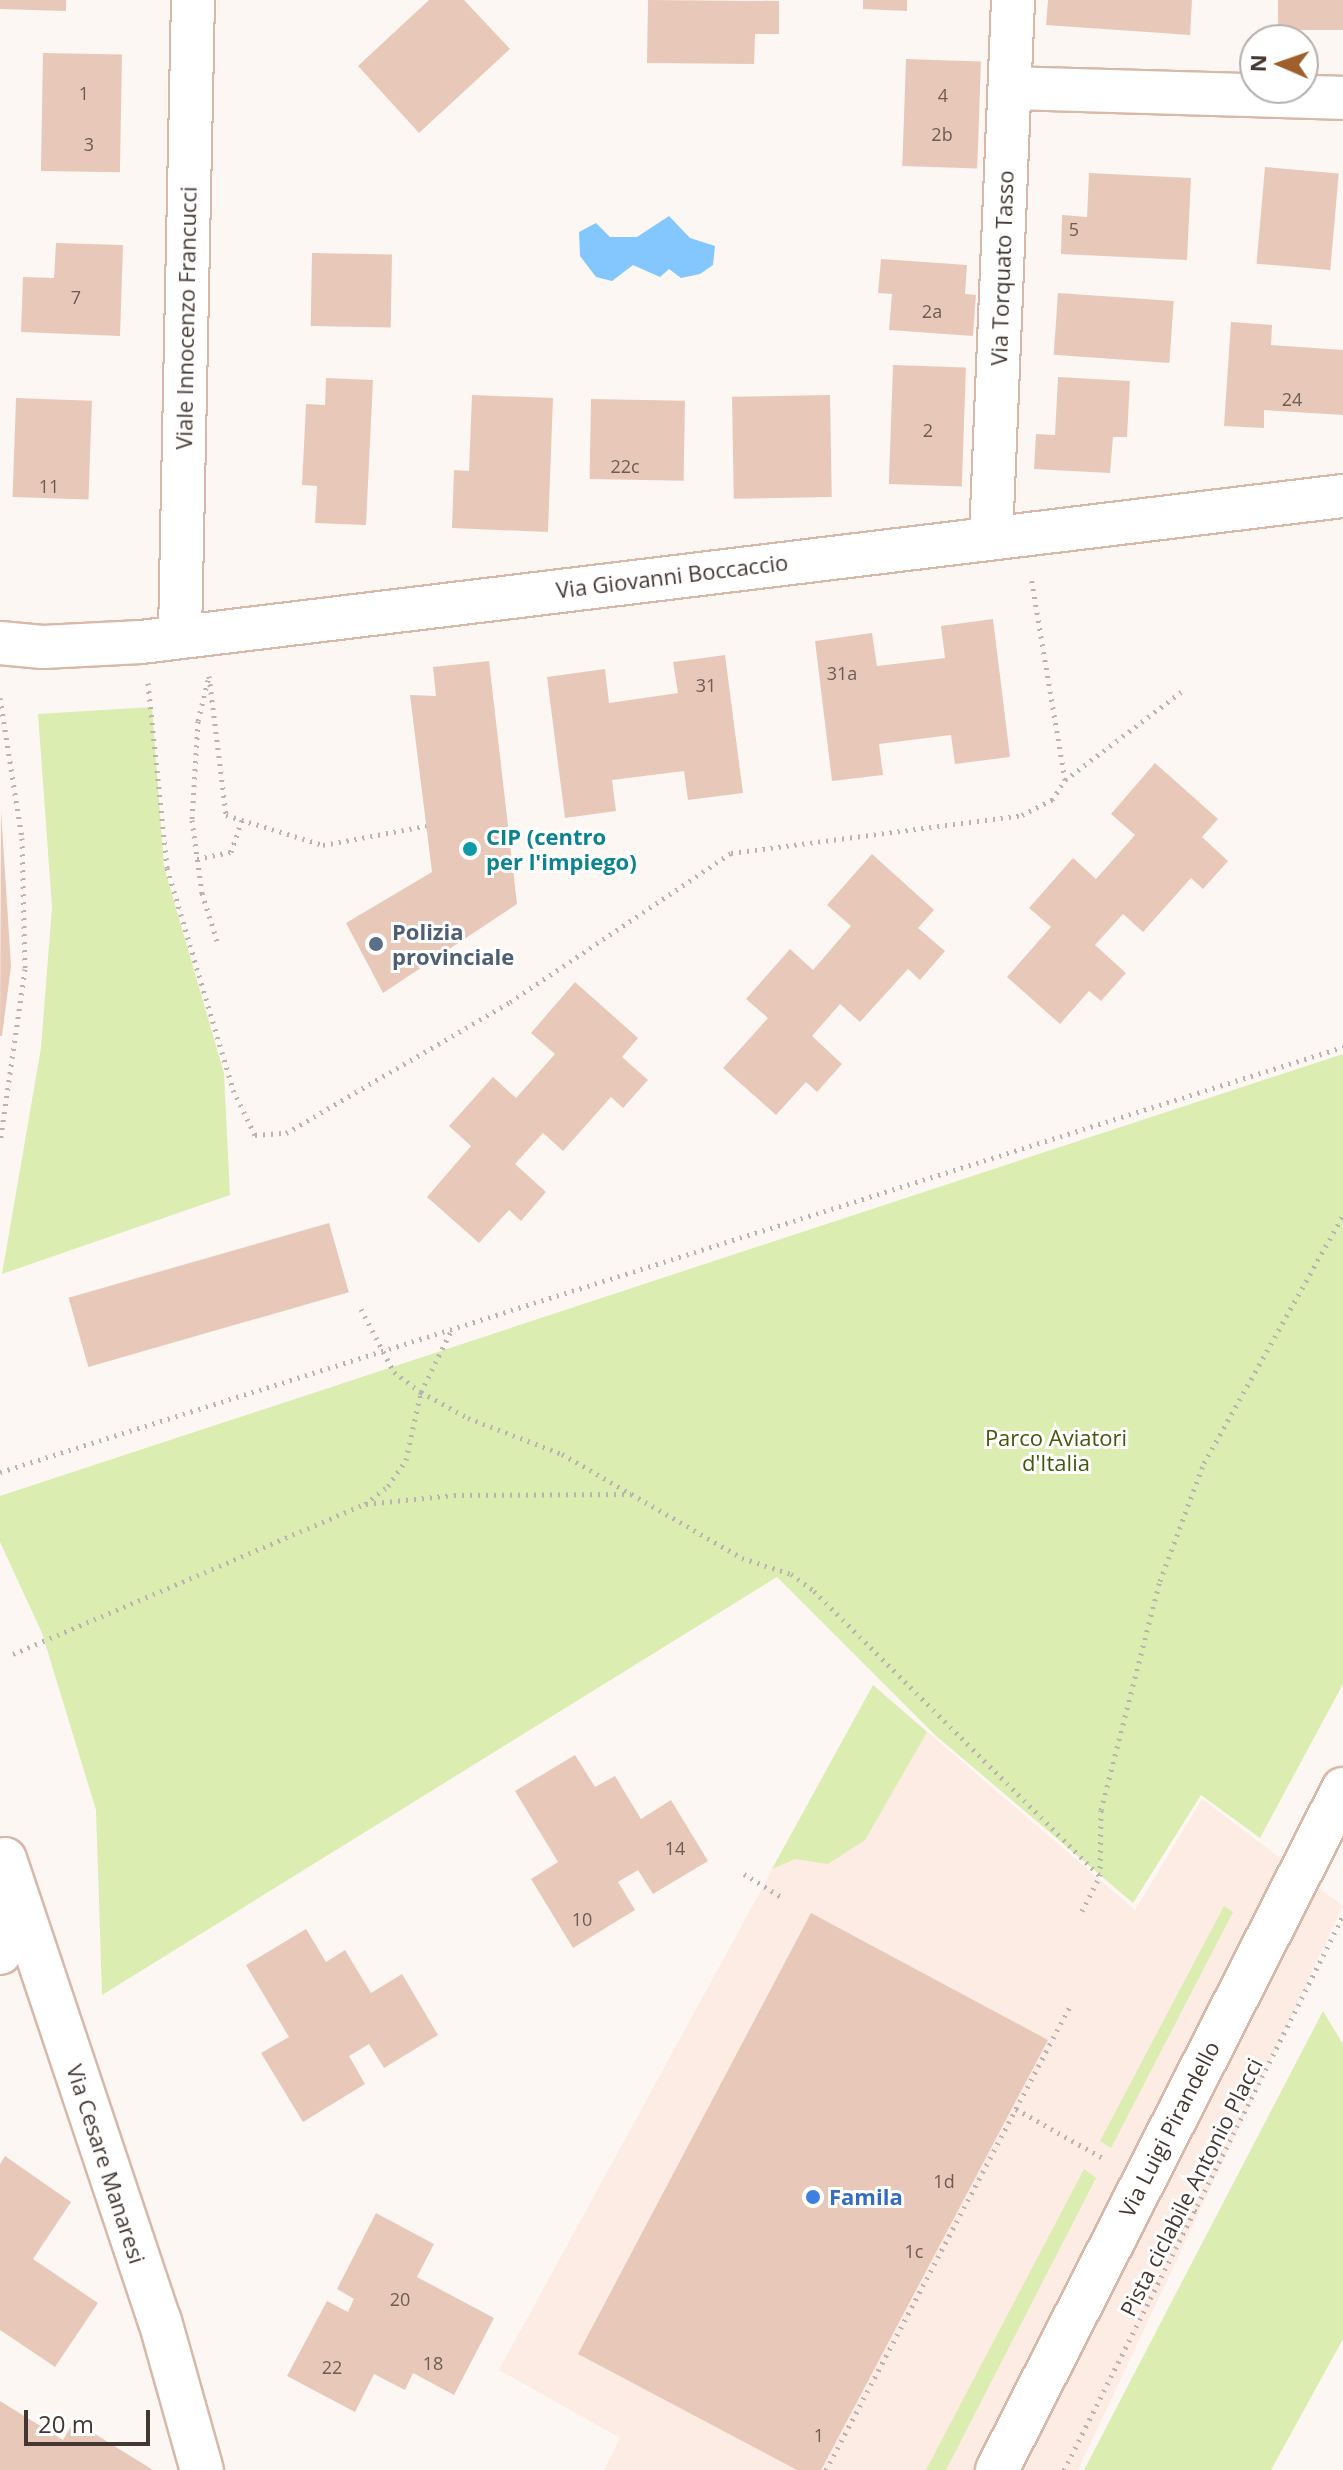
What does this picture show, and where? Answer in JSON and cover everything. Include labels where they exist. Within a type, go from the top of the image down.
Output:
[{"type":"street","name":"Viale Innocenzo Francucci","points":[[180,635],[193,0]]},
{"type":"street","name":"Via Torquato Tasso","points":[[991,537],[1013,0]]},
{"type":"street","points":[[1010,88],[1343,98]]},
{"type":"street","name":"Via Giovanni Boccaccio","points":[[0,643],[43,647],[180,635],[1343,496]]},
{"type":"street","name":"Via Luigi Pirandello","points":[[997,2470],[1343,1789]]},
{"type":"street","points":[[0,1953],[2,1850]]},
{"type":"street","name":"Via Cesare Manaresi","points":[[2,1850],[160,2321],[202,2470]]},
{"type":"path","points":[[1029,563],[1065,780]]},
{"type":"path","points":[[147,672],[167,868],[233,1090],[255,1135],[286,1133],[510,1002],[731,853],[1022,815],[1052,800],[1065,780],[1181,692]]},
{"type":"path","points":[[217,941],[197,859],[192,820],[198,721],[209,675],[226,815],[323,845],[426,826]]},
{"type":"path","points":[[0,698],[22,838],[25,969],[0,1142]]},
{"type":"path","points":[[197,859],[231,852],[242,820]]},
{"type":"path","points":[[0,1472],[1343,1047]]},
{"type":"path","points":[[1082,1911],[1100,1876],[1101,1810],[1160,1581],[1204,1463],[1343,1215]]},
{"type":"path","points":[[361,1309],[380,1351],[394,1372],[421,1392],[468,1418],[562,1454],[742,1558],[791,1574],[814,1591],[1100,1876]]},
{"type":"path","points":[[13,1654],[365,1504],[388,1486],[406,1460],[421,1392],[453,1329]]},
{"type":"path","points":[[365,1504],[454,1495],[633,1494]]},
{"type":"path","points":[[744,1874],[783,1898]]},
{"type":"path","name":"Pista ciclabile Antonio Placci","points":[[1064,2470],[1343,1916]]},
{"type":"path","points":[[826,2470],[1070,2006]]},
{"type":"shaded area","points":[[873,1685],[1135,1910],[1202,1799],[1343,1906],[1078,2470],[604,2470],[620,2438],[499,2370]]},
{"type":"green space","points":[[152,707],[164,867],[224,1073],[230,1195],[2,1274],[41,1048],[52,907],[38,714]]},
{"type":"green space","name":"Parco Aviatori d'Italia","points":[[1343,1054],[1343,1684],[1260,1838],[1201,1795],[1133,1903],[935,1735],[777,1577],[102,1995],[96,1810],[42,1633],[0,1542],[0,1496]]},
{"type":"green space","points":[[873,1685],[927,1732],[865,1840],[828,1864],[795,1859],[772,1869]]},
{"type":"green space","points":[[1224,1906],[1233,1912],[1111,2148],[1100,2141]]},
{"type":"green space","points":[[1323,2011],[1343,2044],[1343,2339],[1271,2470],[1084,2470]]},
{"type":"green space","points":[[1084,2169],[1096,2178],[946,2470],[926,2470]]},
{"type":"water","points":[[669,216],[690,238],[715,246],[713,265],[700,274],[681,278],[669,269],[660,277],[633,265],[612,281],[596,277],[580,256],[579,232],[596,223],[610,237],[637,237]]},
{"type":"building","points":[[0,0],[66,0],[66,11],[0,9]]},
{"type":"building","points":[[429,0],[464,0],[510,49],[419,133],[358,66]]},
{"type":"building","points":[[648,0],[779,1],[779,34],[755,34],[754,64],[647,63]]},
{"type":"building","points":[[863,0],[907,0],[907,11],[863,9]]},
{"type":"building","points":[[1048,0],[1192,0],[1190,35],[1046,25]]},
{"type":"building","points":[[1278,0],[1343,0],[1343,30],[1319,30],[1319,24],[1278,24]]},
{"type":"building","points":[[43,53],[122,54],[120,172],[41,171]]},
{"type":"building","points":[[906,59],[981,62],[977,169],[902,166]]},
{"type":"building","points":[[1265,167],[1339,173],[1330,270],[1257,264]]},
{"type":"building","points":[[1089,173],[1191,178],[1187,260],[1061,254],[1062,215],[1087,217]]},
{"type":"building","points":[[56,243],[123,245],[120,336],[21,332],[23,277],[54,278]]},
{"type":"building","points":[[312,253],[392,254],[391,327],[311,326]]},
{"type":"building","points":[[881,259],[967,265],[965,294],[976,295],[973,336],[889,330],[892,294],[878,293]]},
{"type":"building","points":[[1058,293],[1174,301],[1169,363],[1054,355]]},
{"type":"building","points":[[1231,322],[1272,325],[1271,345],[1343,350],[1343,415],[1264,410],[1264,428],[1224,426]]},
{"type":"building","points":[[893,365],[966,368],[962,486],[889,484]]},
{"type":"building","points":[[1058,377],[1130,381],[1127,437],[1113,437],[1110,473],[1034,469],[1036,434],[1055,435]]},
{"type":"building","points":[[326,378],[373,380],[366,525],[315,523],[317,486],[302,485],[306,404],[325,405]]},
{"type":"building","points":[[472,395],[553,398],[548,532],[452,528],[454,470],[469,471]]},
{"type":"building","points":[[830,395],[832,497],[734,499],[732,397]]},
{"type":"building","points":[[16,398],[92,401],[88,500],[13,497]]},
{"type":"building","points":[[591,399],[685,401],[684,481],[590,479]]},
{"type":"building","points":[[993,619],[1010,757],[955,764],[951,735],[879,744],[883,775],[832,781],[815,641],[872,633],[877,666],[945,658],[941,626]]},
{"type":"building","points":[[725,655],[743,793],[688,800],[684,771],[612,780],[616,811],[565,818],[547,677],[605,669],[609,703],[678,693],[673,662]]},
{"type":"building","name":"CIP (centro per l'impiego)","points":[[489,661],[517,904],[383,993],[346,923],[432,872],[410,695],[436,696],[433,667]]},
{"type":"building","points":[[1155,763],[1218,819],[1202,837],[1228,861],[1203,889],[1191,878],[1143,932],[1123,914],[1095,945],[1126,973],[1101,1001],[1089,991],[1060,1024],[1007,977],[1051,927],[1029,908],[1073,858],[1096,879],[1135,835],[1111,814]]},
{"type":"building","points":[[1,810],[11,966],[0,1036]]},
{"type":"building","points":[[872,854],[934,910],[918,928],[945,951],[920,980],[908,969],[860,1022],[840,1004],[812,1036],[842,1064],[817,1092],[806,1082],[776,1115],[723,1068],[768,1018],[746,999],[790,949],[813,970],[851,926],[827,905]]},
{"type":"building","points":[[575,982],[638,1038],[622,1057],[648,1080],[623,1108],[611,1097],[563,1151],[543,1133],[515,1164],[546,1192],[521,1221],[509,1210],[479,1243],[427,1197],[471,1146],[449,1126],[493,1077],[516,1098],[555,1054],[531,1033]]},
{"type":"building","points":[[329,1223],[349,1292],[88,1367],[68,1298]]},
{"type":"building","points":[[575,1755],[595,1787],[615,1776],[641,1819],[671,1800],[708,1861],[653,1894],[638,1870],[618,1882],[635,1910],[573,1948],[531,1879],[558,1862],[515,1791]]},
{"type":"building","name":"Famila","points":[[811,1913],[1048,2040],[821,2470],[797,2470],[578,2354]]},
{"type":"building","points":[[306,1929],[326,1962],[345,1950],[371,1993],[402,1974],[438,2035],[384,2068],[369,2044],[349,2056],[365,2084],[303,2122],[261,2053],[289,2037],[246,1965]]},
{"type":"building","points":[[5,2156],[71,2202],[33,2259],[98,2303],[55,2367],[0,2330],[0,2164]]},
{"type":"building","points":[[376,2213],[434,2244],[417,2277],[494,2318],[454,2395],[413,2373],[405,2390],[374,2374],[355,2412],[287,2376],[327,2301],[348,2312],[354,2299],[337,2289]]},
{"type":"building","points":[[0,2401],[63,2440],[74,2421],[153,2470],[0,2470]]},
{"type":"place","name":"CIP (centro per l'impiego)","points":[[470,849]]},
{"type":"place","name":"Polizia provinciale","points":[[376,944]]},
{"type":"place","name":"Famila","points":[[813,2197]]}]
